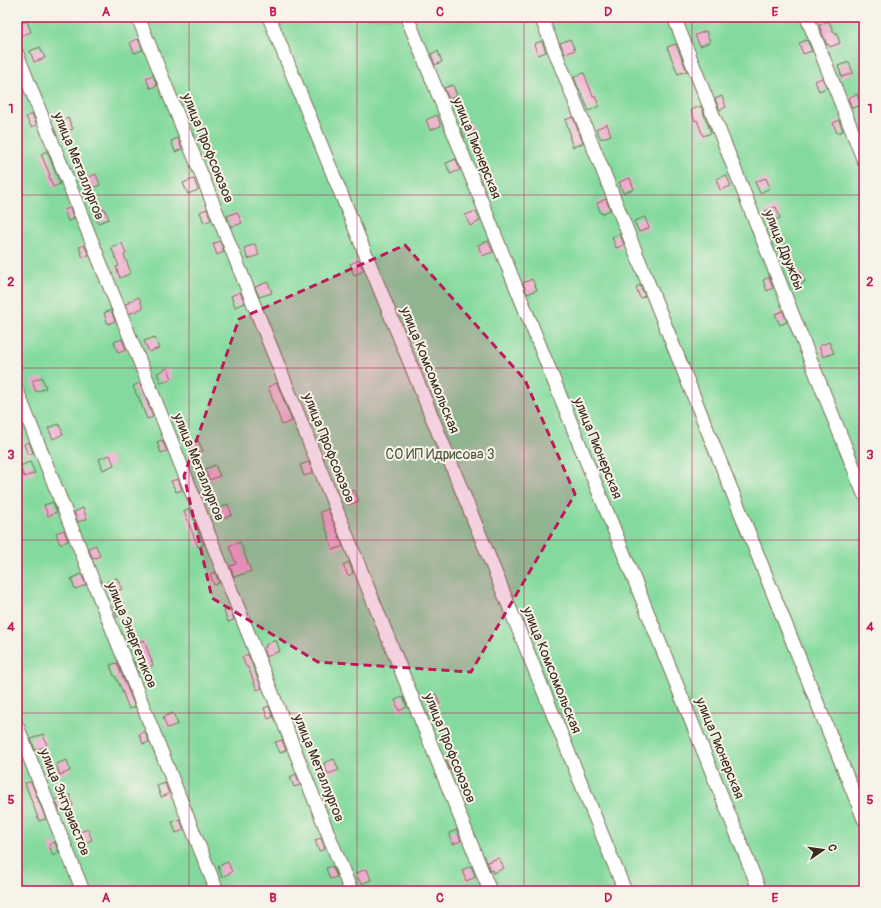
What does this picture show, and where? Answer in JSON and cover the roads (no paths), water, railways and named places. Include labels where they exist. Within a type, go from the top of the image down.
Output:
[{"type":"street","name":"улица Профсоюзов","points":[[138,17],[490,891]]},
{"type":"street","name":"улица Комсомольская","points":[[269,17],[625,891]]},
{"type":"street","name":"улица Пионерская","points":[[407,17],[760,891]]},
{"type":"street","points":[[541,17],[864,819]]},
{"type":"street","name":"улица Дружбы","points":[[674,17],[864,494]]},
{"type":"street","points":[[807,17],[864,161]]},
{"type":"street","name":"улица Металлургов","points":[[17,54],[351,891]]},
{"type":"street","name":"улица Энергетиков","points":[[17,391],[217,891]]},
{"type":"street","name":"улица Энтузиастов","points":[[17,726],[83,891]]},
{"type":"park label","name":"СО ИП Идрисова 3","points":[[440,454]]}]
